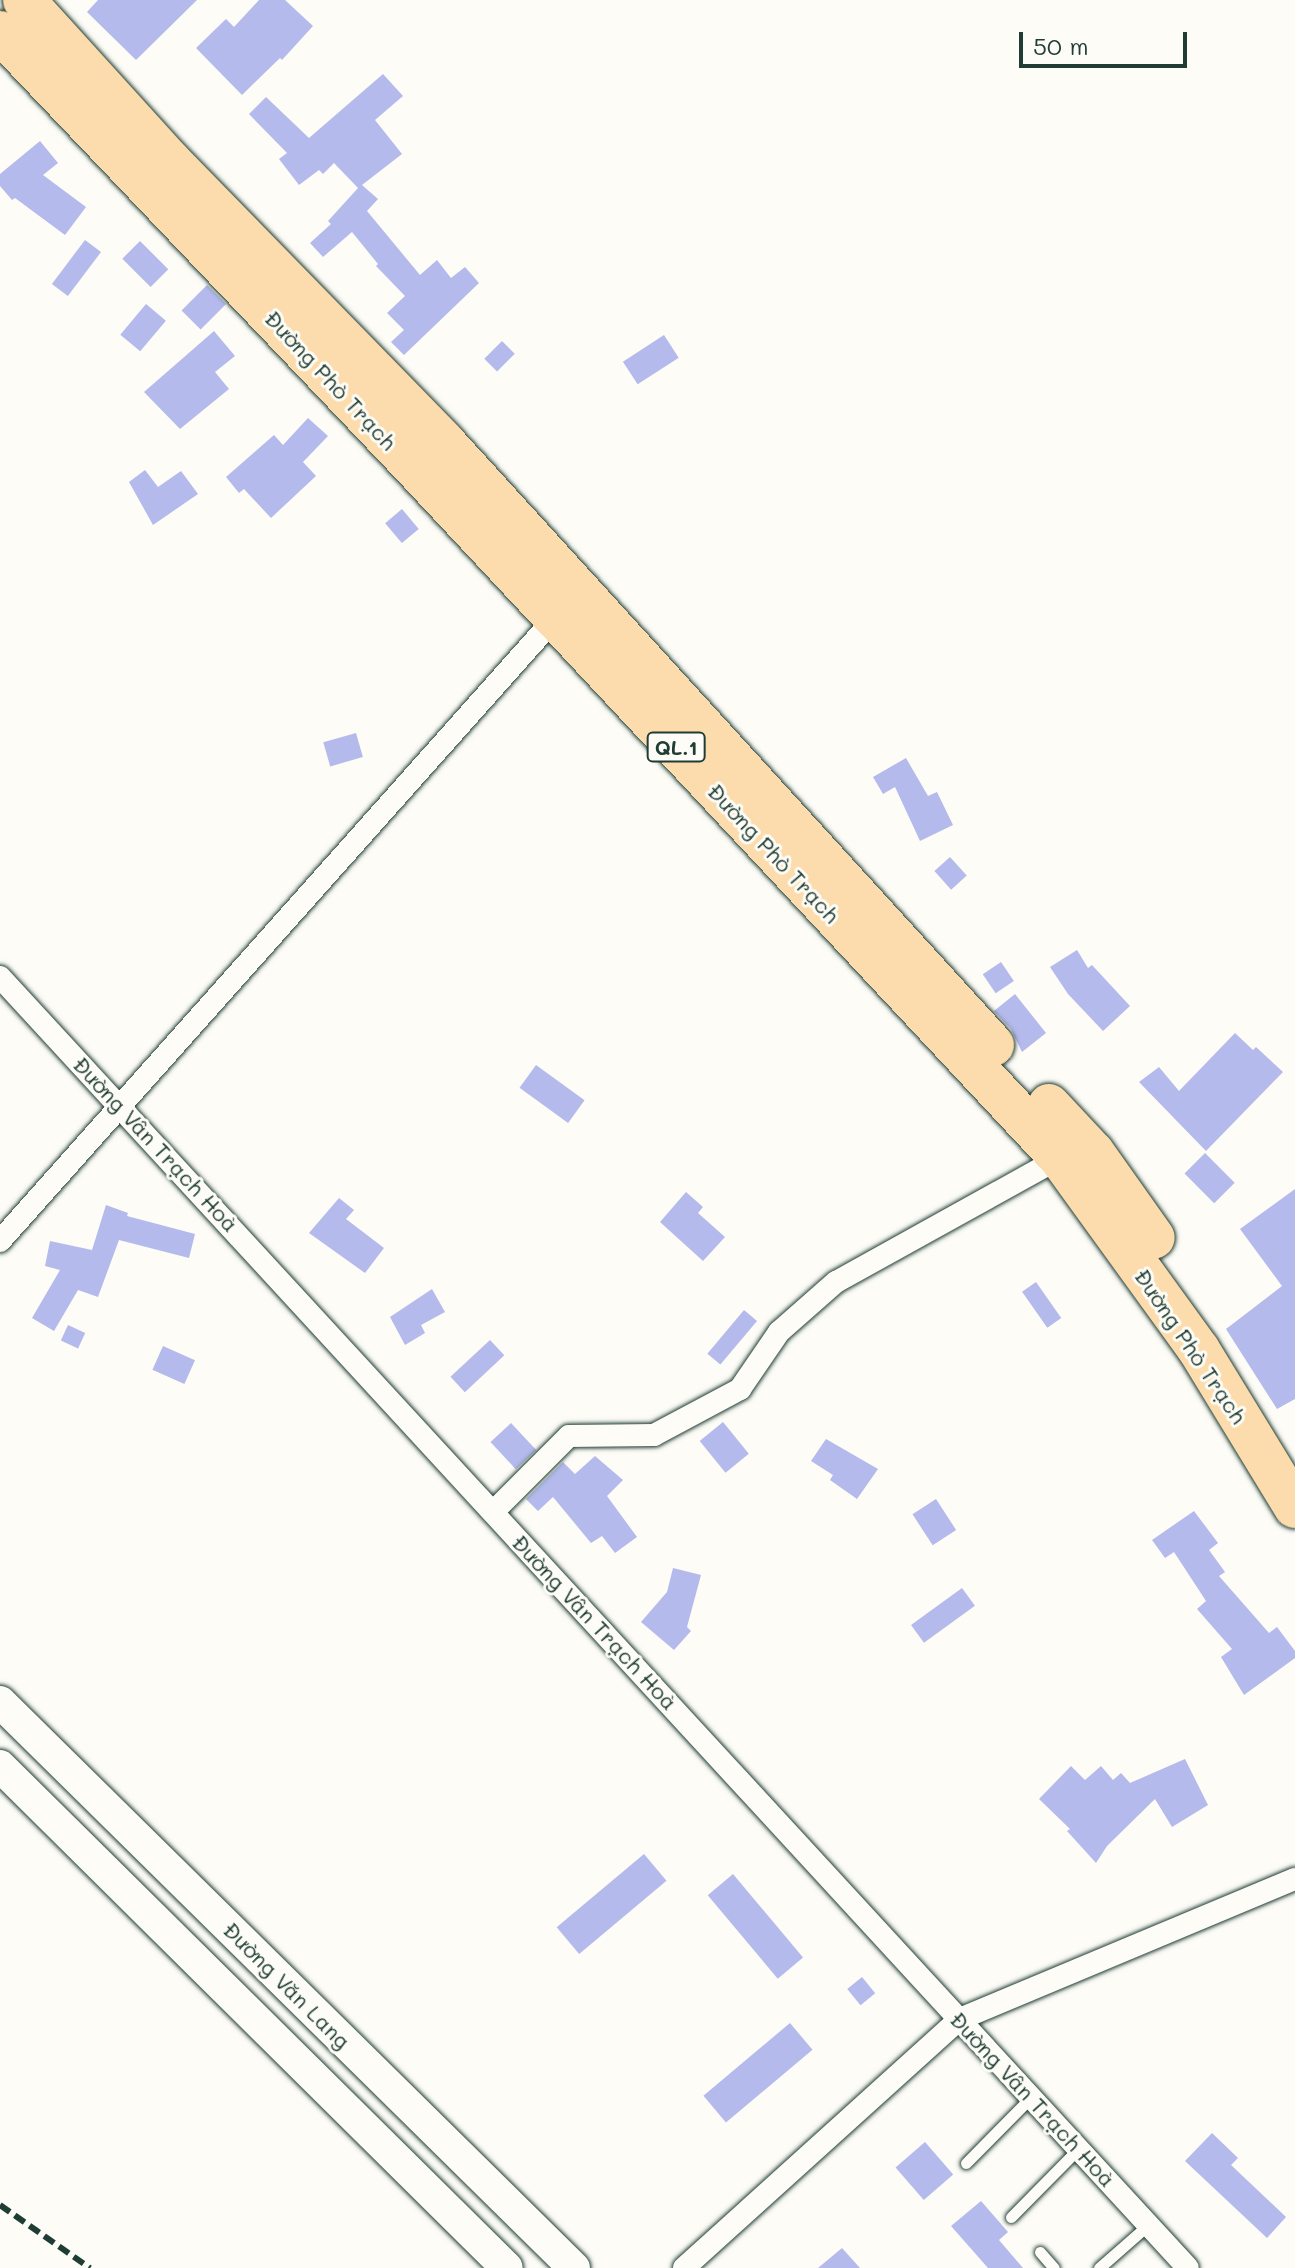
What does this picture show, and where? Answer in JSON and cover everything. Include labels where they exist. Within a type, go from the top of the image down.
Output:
[{"type":"highway","name":"Đường Phò Trạch","points":[[24,0],[158,172]]},
{"type":"highway","name":"Đường Phò Trạch","points":[[0,32],[158,172],[429,455],[873,937],[1060,1158],[1199,1350],[1295,1507]]},
{"type":"highway","name":"Đường Phò Trạch","points":[[429,455],[555,618],[1093,1152],[1229,1345],[1295,1453]]},
{"type":"street","points":[[0,1241],[123,1107],[555,618]]},
{"type":"street","name":"Đường Vân Trạch Hoà","points":[[0,977],[123,1107],[1188,2268]]},
{"type":"street","points":[[493,1512],[569,1436],[654,1435],[740,1389],[779,1332],[836,1282],[1060,1158]]},
{"type":"street","name":"Đường Văn Lang","points":[[0,1702],[574,2268]]},
{"type":"street","name":"Đường Văn Lang","points":[[0,1766],[507,2268]]},
{"type":"street","points":[[684,2268],[960,2019],[1295,1879]]},
{"type":"lane","points":[[966,2163],[1031,2097]]},
{"type":"lane","points":[[1011,2217],[1078,2149]]},
{"type":"lane","points":[[1099,2268],[1148,2225]]},
{"type":"lane","points":[[1040,2252],[1054,2268]]},
{"type":"building","points":[[98,0],[197,0],[136,60],[87,12]]},
{"type":"building","points":[[259,0],[285,0],[313,26],[282,60],[280,58],[242,95],[196,48],[226,19],[234,27]]},
{"type":"building","points":[[383,74],[403,96],[375,120],[402,154],[362,185],[378,199],[367,211],[420,275],[437,260],[451,278],[465,267],[479,283],[404,355],[391,342],[404,330],[387,313],[405,296],[376,266],[378,264],[352,232],[323,257],[310,243],[331,224],[328,221],[358,188],[334,163],[323,174],[319,170],[299,185],[279,159],[287,153],[249,114],[266,97],[309,138]]},
{"type":"building","points":[[40,141],[58,163],[43,175],[86,207],[65,235],[15,198],[12,200],[0,186],[0,174]]},
{"type":"building","points":[[85,240],[101,252],[68,296],[52,284]]},
{"type":"building","points":[[140,241],[168,269],[151,287],[122,259]]},
{"type":"building","points":[[207,285],[226,304],[201,330],[182,310]]},
{"type":"building","points":[[146,304],[166,321],[140,351],[120,335]]},
{"type":"building","points":[[214,331],[235,356],[215,372],[229,389],[180,429],[144,392]]},
{"type":"building","points":[[664,335],[679,358],[638,384],[623,362]]},
{"type":"building","points":[[502,341],[515,354],[497,371],[484,359]]},
{"type":"building","points":[[308,418],[328,436],[303,462],[316,476],[271,518],[244,489],[239,493],[226,477],[274,435],[283,445]]},
{"type":"building","points":[[145,470],[158,487],[181,471],[198,494],[153,525],[129,482]]},
{"type":"building","points":[[402,509],[419,529],[402,543],[385,523]]},
{"type":"building","points":[[356,733],[363,757],[330,766],[323,742]]},
{"type":"building","points":[[906,758],[928,796],[937,792],[953,825],[920,841],[895,787],[883,794],[873,777]]},
{"type":"building","points":[[950,857],[967,876],[951,890],[934,871]]},
{"type":"building","points":[[1077,950],[1088,968],[1092,965],[1130,1006],[1103,1031],[1068,994],[1050,967]]},
{"type":"building","points":[[1001,962],[1014,981],[996,993],[983,974]]},
{"type":"building","points":[[1015,994],[1046,1033],[1022,1052],[1011,1029],[994,1011]]},
{"type":"building","points":[[1235,1033],[1283,1072],[1206,1151],[1139,1082],[1159,1067],[1179,1091]]},
{"type":"building","points":[[536,1065],[585,1100],[568,1123],[520,1088]]},
{"type":"building","points":[[1205,1153],[1235,1183],[1214,1203],[1184,1174]]},
{"type":"building","points":[[1295,1189],[1295,1399],[1277,1409],[1226,1329],[1282,1286],[1240,1229]]},
{"type":"building","points":[[686,1192],[703,1207],[698,1213],[725,1237],[703,1261],[660,1222]]},
{"type":"building","points":[[339,1198],[354,1210],[346,1219],[384,1248],[365,1273],[309,1233]]},
{"type":"building","points":[[106,1205],[128,1213],[127,1216],[195,1234],[189,1258],[119,1240],[98,1297],[78,1290],[54,1331],[32,1318],[60,1270],[45,1266],[50,1241],[92,1250]]},
{"type":"building","points":[[1036,1282],[1061,1318],[1047,1328],[1022,1292]]},
{"type":"building","points":[[432,1289],[445,1312],[421,1325],[425,1333],[405,1345],[390,1317]]},
{"type":"building","points":[[744,1310],[757,1321],[720,1365],[707,1354]]},
{"type":"building","points":[[68,1325],[85,1333],[78,1348],[61,1340]]},
{"type":"building","points":[[490,1340],[504,1355],[465,1392],[451,1377]]},
{"type":"building","points":[[163,1346],[195,1360],[184,1384],[152,1370]]},
{"type":"building","points":[[723,1422],[749,1454],[725,1473],[700,1441]]},
{"type":"building","points":[[511,1423],[536,1450],[516,1469],[491,1442]]},
{"type":"building","points":[[826,1439],[878,1469],[857,1499],[830,1480],[833,1475],[811,1461]]},
{"type":"building","points":[[595,1456],[623,1480],[607,1496],[637,1537],[615,1553],[602,1536],[591,1543],[553,1497],[538,1511],[526,1499],[563,1462],[575,1474]]},
{"type":"building","points":[[936,1499],[956,1530],[933,1545],[913,1514]]},
{"type":"building","points":[[1194,1511],[1218,1543],[1209,1550],[1225,1572],[1219,1576],[1269,1633],[1277,1627],[1295,1651],[1295,1658],[1244,1695],[1221,1657],[1232,1649],[1197,1609],[1206,1601],[1174,1552],[1165,1558],[1152,1540]]},
{"type":"building","points":[[673,1568],[701,1575],[687,1627],[691,1631],[674,1650],[641,1622],[667,1592]]},
{"type":"building","points":[[962,1588],[975,1606],[924,1643],[911,1625]]},
{"type":"building","points":[[1185,1759],[1208,1805],[1172,1827],[1155,1799],[1107,1846],[1096,1863],[1067,1831],[1070,1829],[1039,1799],[1071,1766],[1085,1780],[1101,1766],[1113,1780],[1121,1773],[1130,1783]]},
{"type":"building","points":[[644,1854],[666,1881],[579,1954],[557,1927]]},
{"type":"building","points":[[733,1874],[803,1957],[778,1979],[708,1895]]},
{"type":"building","points":[[862,1977],[875,1993],[860,2005],[847,1989]]},
{"type":"building","points":[[790,2023],[812,2050],[726,2122],[703,2096]]},
{"type":"building","points":[[1212,2133],[1238,2158],[1231,2165],[1286,2217],[1267,2238],[1185,2161]]},
{"type":"building","points":[[925,2142],[953,2174],[924,2200],[896,2168]]},
{"type":"building","points":[[981,2201],[1008,2232],[999,2240],[1023,2268],[988,2268],[951,2226]]},
{"type":"building","points":[[842,2248],[860,2268],[818,2268]]},
{"type":"railway","points":[[0,2205],[90,2268]]}]
